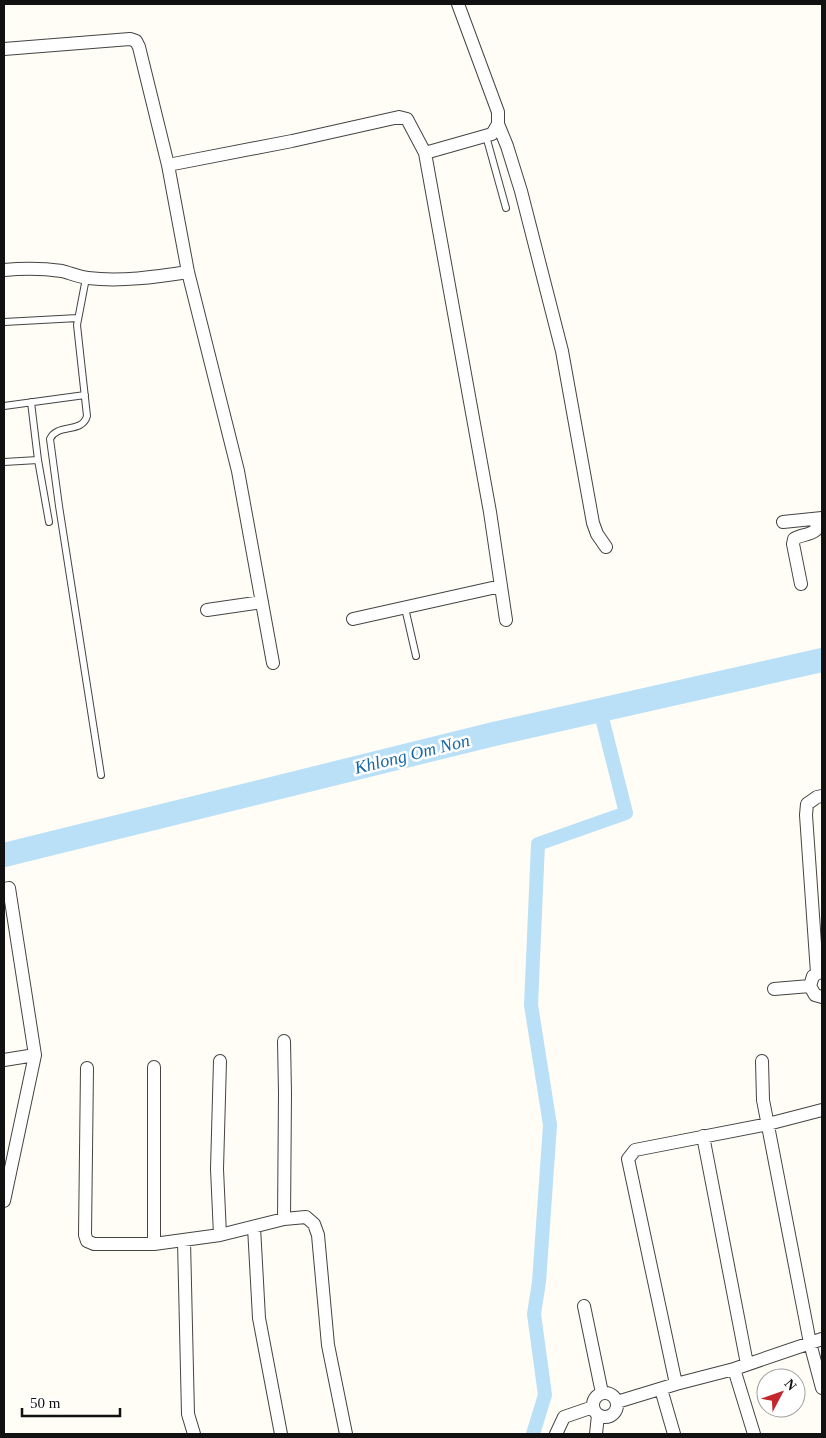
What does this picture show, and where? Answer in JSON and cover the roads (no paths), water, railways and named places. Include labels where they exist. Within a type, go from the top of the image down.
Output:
[{"type":"street","points":[[458,4],[498,112],[498,124],[522,190],[562,351],[593,522],[597,534],[606,547]]},
{"type":"street","points":[[4,48],[130,39],[136,41],[139,47],[168,165],[188,272],[238,471],[273,663]]},
{"type":"street","points":[[168,165],[292,141],[398,117],[407,119],[426,153],[490,512],[506,620]]},
{"type":"street","points":[[426,153],[492,134],[498,124]]},
{"type":"street","points":[[4,270],[36,268],[64,272],[86,278],[118,279],[188,272]]},
{"type":"street","points":[[783,522],[820,519],[816,530],[810,535],[800,535],[794,539],[793,544],[801,584]]},
{"type":"street","points":[[353,619],[501,586]]},
{"type":"street","points":[[207,610],[262,602]]},
{"type":"street","points":[[822,796],[807,804],[806,815],[820,972],[811,981],[810,986],[815,995],[822,997]]},
{"type":"street","points":[[4,889],[9,888],[34,1055],[4,1201]]},
{"type":"street","points":[[774,990],[810,986]]},
{"type":"street","points":[[284,1041],[284,1219]]},
{"type":"street","points":[[4,1060],[34,1055]]},
{"type":"street","points":[[220,1061],[217,1168],[220,1235]]},
{"type":"street","points":[[762,1061],[763,1100],[810,1343],[822,1388]]},
{"type":"street","points":[[154,1067],[154,1244]]},
{"type":"street","points":[[86,1068],[85,1235],[87,1241],[94,1244],[154,1244],[184,1241],[220,1235],[284,1219],[306,1217],[314,1224],[318,1235],[328,1345],[346,1434]]},
{"type":"street","points":[[676,1384],[628,1159],[635,1150],[768,1124],[822,1110]]},
{"type":"street","points":[[703,1136],[747,1364]]},
{"type":"street","points":[[254,1227],[259,1318],[281,1434]]},
{"type":"street","points":[[184,1241],[188,1414],[194,1434]]},
{"type":"street","points":[[584,1306],[602,1393]]},
{"type":"street","points":[[617,1402],[734,1369],[822,1339]]},
{"type":"street","points":[[734,1369],[754,1434]]},
{"type":"street","points":[[661,1389],[674,1434]]},
{"type":"street","points":[[595,1411],[602,1417],[612,1415],[617,1407],[617,1402],[612,1394],[602,1393],[594,1398],[596,1434]]},
{"type":"street","points":[[556,1434],[564,1417],[595,1411]]},
{"type":"lane","points":[[486,136],[506,208]]},
{"type":"lane","points":[[86,278],[77,325],[87,416],[86,422],[80,426],[57,431],[50,439],[101,775]]},
{"type":"lane","points":[[4,322],[78,318]]},
{"type":"lane","points":[[4,406],[85,395]]},
{"type":"lane","points":[[31,402],[38,460],[49,522]]},
{"type":"lane","points":[[4,462],[38,460]]},
{"type":"lane","points":[[405,608],[416,656]]},
{"type":"waterway","name":"Khlong Om Non","points":[[4,855],[494,734],[822,660]]},
{"type":"waterway","points":[[533,1434],[545,1395],[534,1314],[539,1282],[550,1125],[531,1005],[538,844],[626,813],[600,710]]}]
